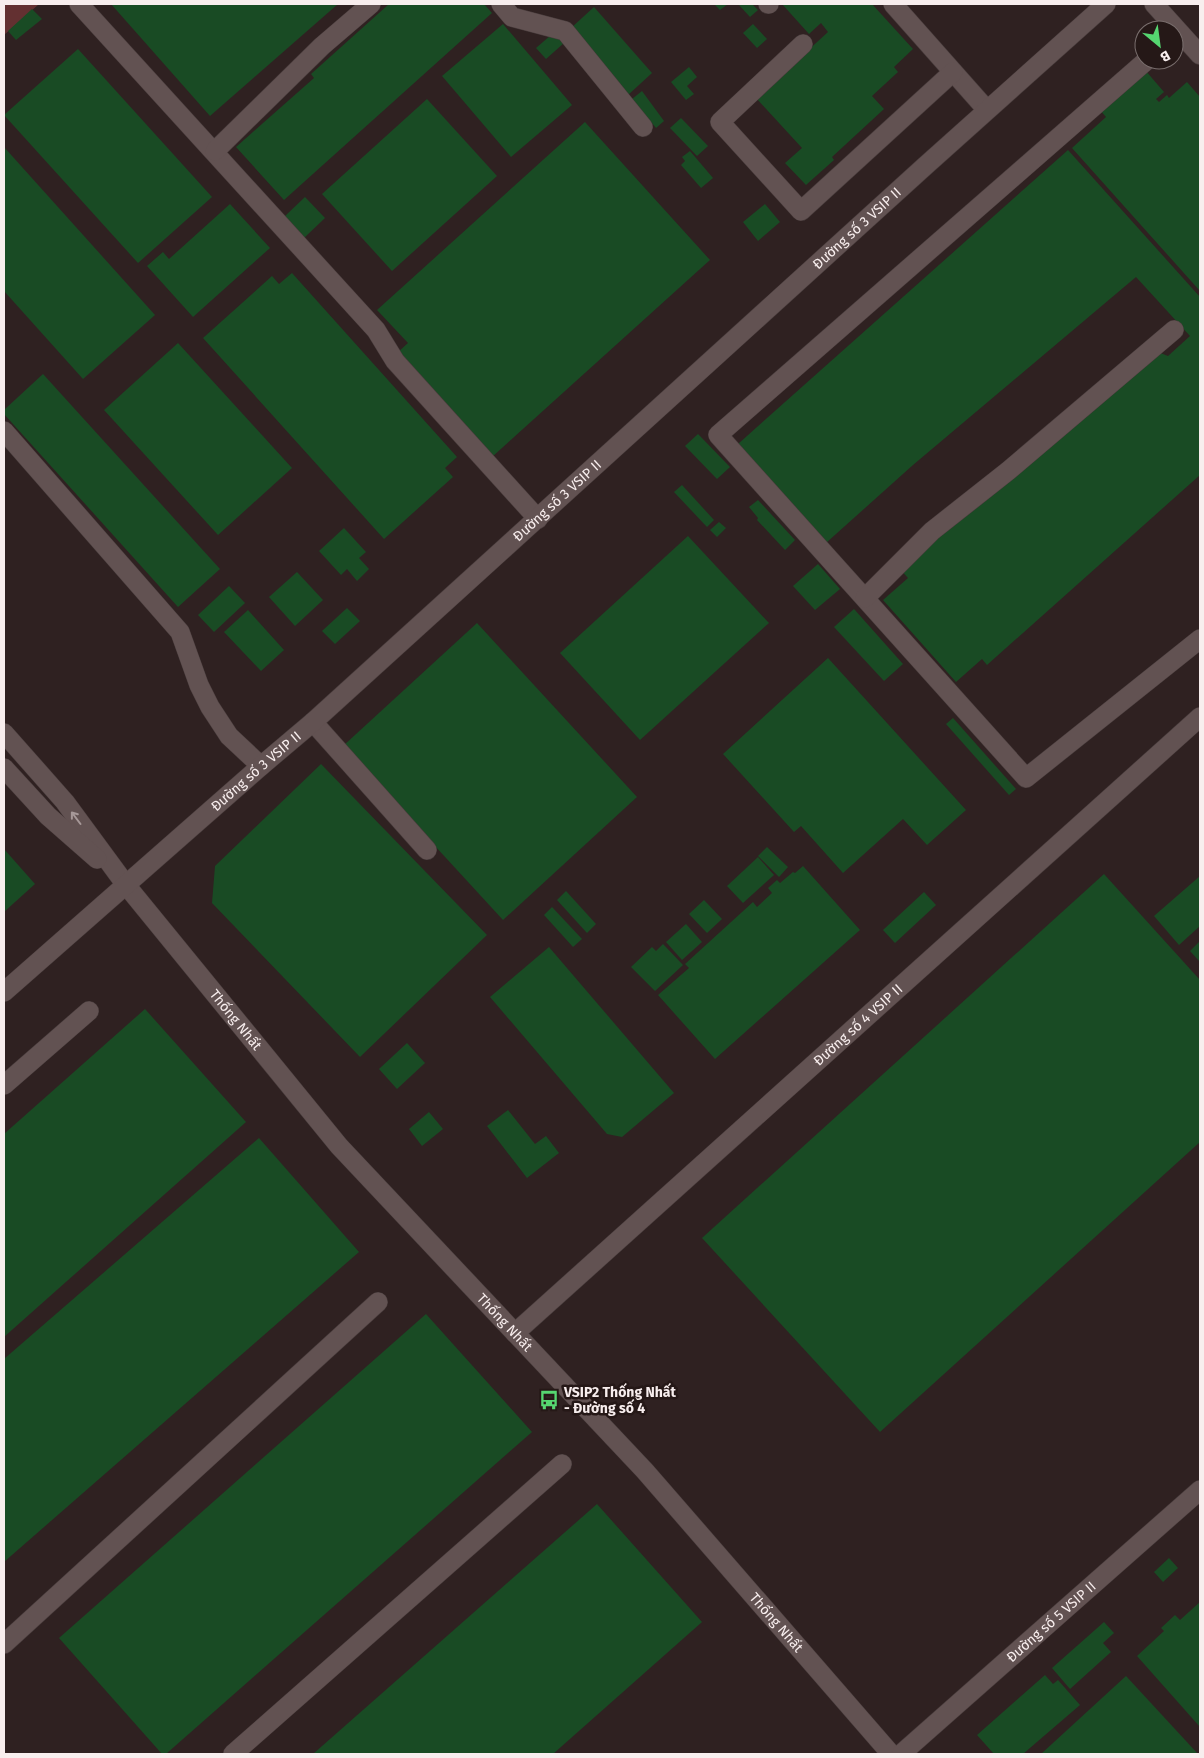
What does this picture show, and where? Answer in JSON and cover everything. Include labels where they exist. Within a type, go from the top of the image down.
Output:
[{"type":"street","points":[[79,4],[215,151],[376,330],[395,362],[538,519]]},
{"type":"street","points":[[215,151],[322,46],[371,4]]},
{"type":"street","points":[[500,4],[512,17],[565,31],[643,127]]},
{"type":"street","points":[[893,4],[987,110]]},
{"type":"street","name":"Đường số 3 VSIP II","points":[[4,992],[313,722],[1106,4]]},
{"type":"street","points":[[1154,4],[1166,20]]},
{"type":"street","points":[[1184,40],[1200,55]]},
{"type":"street","points":[[804,44],[720,122],[801,211],[953,72]]},
{"type":"street","points":[[1136,70],[718,435],[1026,778],[1200,639]]},
{"type":"street","points":[[865,598],[932,531],[1008,471],[1174,330]]},
{"type":"street","points":[[4,431],[180,632],[199,685],[210,707],[229,736],[261,766]]},
{"type":"street","name":"Đường số 4 VSIP II","points":[[515,1333],[1200,717]]},
{"type":"street","points":[[313,722],[427,850]]},
{"type":"street","name":"Thống Nhất","points":[[4,733],[65,802],[126,885],[339,1146],[645,1471],[891,1754]]},
{"type":"street","name":"Thống Nhất","points":[[4,768],[48,816],[126,885]]},
{"type":"street","points":[[4,1084],[89,1011]]},
{"type":"street","points":[[4,1644],[378,1302]]},
{"type":"street","points":[[233,1754],[562,1464]]},
{"type":"street","name":"Đường số 5 VSIP II","points":[[901,1754],[1200,1490]]},
{"type":"shaded area","points":[[4,4],[39,4],[4,35]]},
{"type":"building","points":[[111,4],[338,4],[210,116]]},
{"type":"building","points":[[389,4],[484,4],[492,13],[284,200],[236,147],[314,78],[311,74]]},
{"type":"building","points":[[714,4],[728,4],[720,10]]},
{"type":"building","points":[[738,4],[752,4],[758,10],[750,17]]},
{"type":"building","points":[[782,4],[872,4],[913,49],[894,67],[898,72],[872,96],[884,109],[832,157],[834,160],[806,185],[785,163],[802,148],[756,98],[828,32],[821,23],[809,34]]},
{"type":"building","points":[[594,7],[652,73],[628,95],[571,28]]},
{"type":"building","points":[[32,9],[42,19],[16,40],[8,31]]},
{"type":"building","points":[[503,24],[572,105],[511,157],[442,76]]},
{"type":"building","points":[[753,24],[767,39],[757,48],[743,33]]},
{"type":"building","points":[[551,35],[558,36],[564,43],[546,59],[536,48]]},
{"type":"building","points":[[78,49],[212,197],[138,263],[4,115]]},
{"type":"building","points":[[689,67],[697,77],[687,86],[694,94],[686,100],[671,82]]},
{"type":"building","points":[[1145,70],[1164,92],[1156,99],[1159,102],[1167,95],[1169,98],[1187,82],[1200,97],[1200,291],[1072,148],[1106,117],[1100,110]]},
{"type":"building","points":[[642,91],[664,121],[656,128],[632,99]]},
{"type":"building","points":[[427,99],[497,176],[392,271],[322,194]]},
{"type":"building","points":[[681,118],[708,146],[697,156],[670,128]]},
{"type":"building","points":[[585,122],[710,260],[492,457],[397,353],[408,343],[377,310]]},
{"type":"building","points":[[4,147],[155,315],[83,379],[4,291]]},
{"type":"building","points":[[1068,150],[1200,297],[1200,475],[987,665],[982,659],[956,682],[883,600],[908,578],[900,569],[1158,352],[1168,356],[1190,336],[1136,277],[913,465],[826,543],[738,444]]},
{"type":"building","points":[[690,151],[713,178],[701,188],[681,165],[685,161],[682,157]]},
{"type":"building","points":[[305,197],[325,218],[304,238],[284,217]]},
{"type":"building","points":[[230,204],[270,248],[193,317],[147,266],[163,252],[169,259]]},
{"type":"building","points":[[765,204],[780,222],[758,241],[743,222]]},
{"type":"building","points":[[292,273],[457,457],[445,468],[453,477],[384,539],[203,338],[272,276],[279,284]]},
{"type":"building","points":[[178,343],[292,468],[218,535],[104,410]]},
{"type":"building","points":[[43,374],[220,569],[178,607],[4,414],[4,410]]},
{"type":"building","points":[[698,434],[730,467],[717,479],[685,446]]},
{"type":"building","points":[[682,485],[714,520],[707,527],[674,492]]},
{"type":"building","points":[[758,500],[795,540],[785,550],[757,520],[758,518],[749,507]]},
{"type":"building","points":[[719,522],[726,528],[717,537],[710,530]]},
{"type":"building","points":[[344,528],[366,552],[359,558],[369,569],[357,581],[347,569],[341,575],[319,551]]},
{"type":"building","points":[[688,536],[769,623],[640,740],[560,653]]},
{"type":"building","points":[[818,564],[840,589],[815,610],[793,586]]},
{"type":"building","points":[[297,572],[323,600],[295,626],[269,597]]},
{"type":"building","points":[[229,586],[245,603],[214,632],[198,615]]},
{"type":"building","points":[[347,608],[360,621],[335,644],[322,631]]},
{"type":"building","points":[[854,609],[903,664],[884,681],[834,627]]},
{"type":"building","points":[[248,610],[284,650],[261,671],[224,632]]},
{"type":"building","points":[[477,623],[637,797],[503,920],[343,746]]},
{"type":"building","points":[[828,658],[966,810],[927,845],[903,819],[843,873],[801,826],[794,832],[723,754]]},
{"type":"building","points":[[953,718],[1016,789],[1009,795],[946,724]]},
{"type":"building","points":[[321,764],[487,935],[360,1057],[212,903],[215,866]]},
{"type":"building","points":[[767,847],[788,867],[779,877],[758,856]]},
{"type":"building","points":[[4,849],[35,884],[4,912]]},
{"type":"building","points":[[758,857],[774,875],[743,903],[727,886]]},
{"type":"building","points":[[803,866],[860,930],[715,1059],[658,995],[689,968],[685,964],[753,902],[757,907],[772,893],[768,888],[777,880],[780,883]]},
{"type":"building","points":[[1104,874],[1200,980],[1200,1142],[880,1432],[702,1238]]},
{"type":"building","points":[[1200,876],[1200,926],[1179,945],[1154,916]]},
{"type":"building","points":[[566,891],[596,924],[587,933],[557,900]]},
{"type":"building","points":[[924,892],[936,905],[895,943],[883,930]]},
{"type":"building","points":[[704,900],[722,919],[707,933],[689,914]]},
{"type":"building","points":[[552,907],[582,939],[573,947],[544,915]]},
{"type":"building","points":[[686,924],[702,942],[682,960],[666,942]]},
{"type":"building","points":[[1200,941],[1200,962],[1190,951]]},
{"type":"building","points":[[663,944],[683,965],[655,991],[631,967],[652,947],[656,951]]},
{"type":"building","points":[[549,947],[674,1093],[622,1137],[607,1134],[490,997]]},
{"type":"building","points":[[145,1009],[246,1122],[4,1337],[4,1134]]},
{"type":"building","points":[[407,1043],[425,1063],[397,1089],[379,1069]]},
{"type":"building","points":[[508,1110],[535,1144],[546,1136],[559,1153],[527,1178],[487,1126]]},
{"type":"building","points":[[429,1112],[443,1129],[422,1146],[409,1129]]},
{"type":"building","points":[[259,1138],[359,1252],[4,1562],[4,1359]]},
{"type":"building","points":[[426,1314],[532,1432],[166,1754],[162,1754],[59,1638]]},
{"type":"building","points":[[597,1504],[702,1622],[553,1754],[313,1754]]},
{"type":"building","points":[[1169,1558],[1178,1568],[1163,1582],[1154,1572]]},
{"type":"building","points":[[1200,1602],[1200,1727],[1137,1656],[1164,1631],[1161,1628],[1175,1615],[1180,1620]]},
{"type":"building","points":[[1104,1622],[1114,1633],[1103,1643],[1111,1652],[1070,1689],[1052,1668]]},
{"type":"building","points":[[1045,1675],[1053,1684],[1058,1680],[1080,1705],[1023,1754],[994,1754],[977,1735]]},
{"type":"building","points":[[1126,1676],[1198,1754],[1041,1754]]},
{"type":"place","name":"VSIP2 Thống Nhất - Đường số 4","points":[[549,1400]]}]
